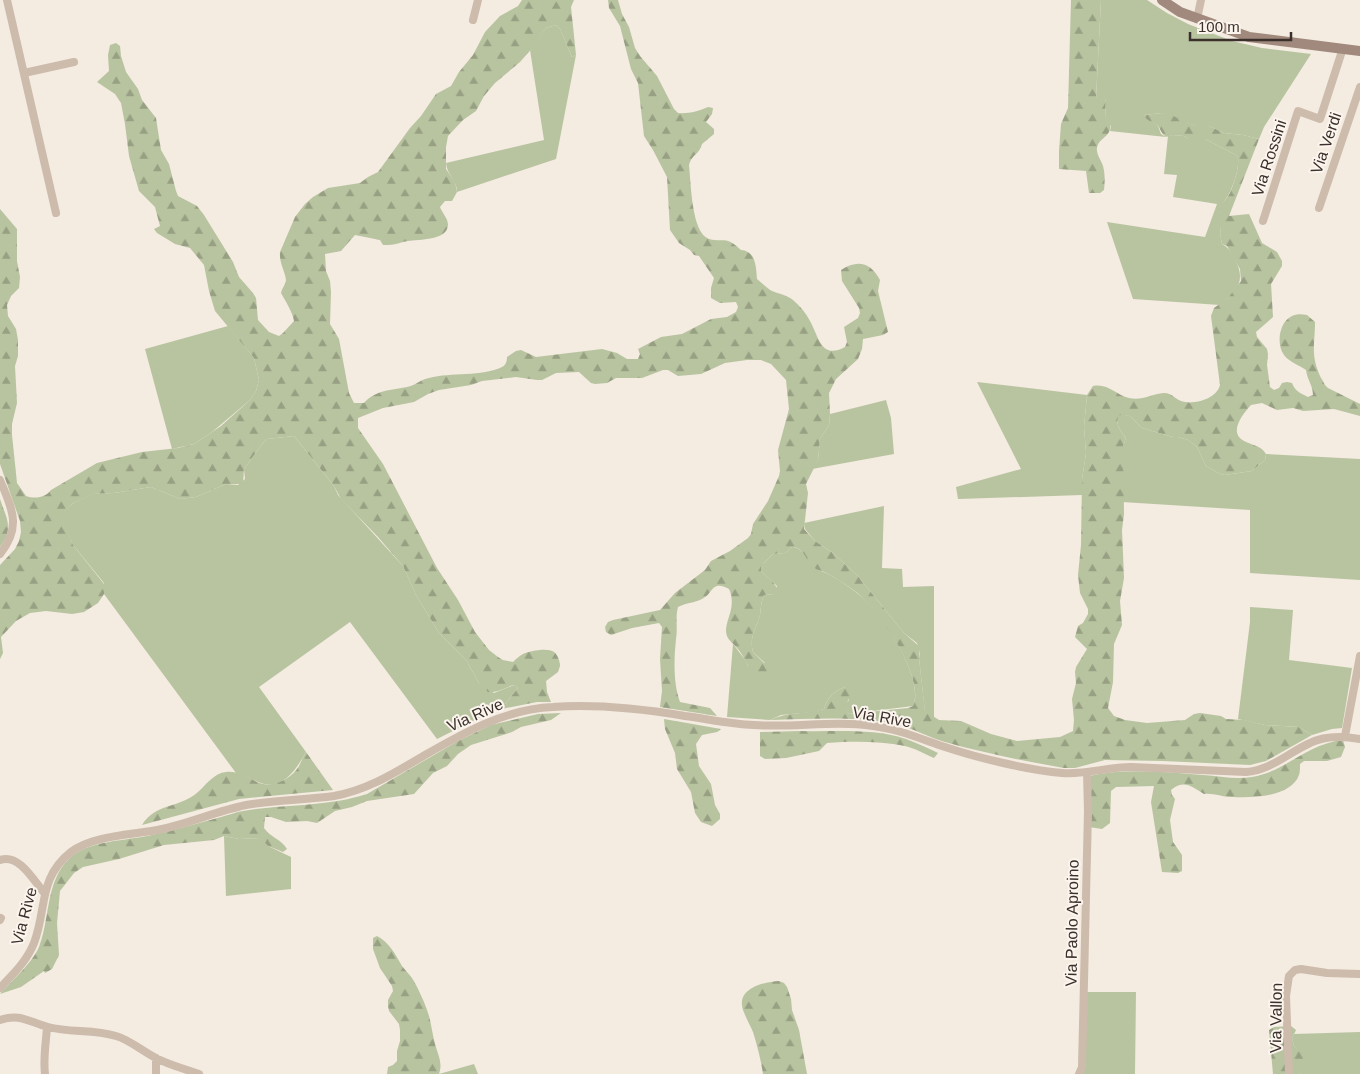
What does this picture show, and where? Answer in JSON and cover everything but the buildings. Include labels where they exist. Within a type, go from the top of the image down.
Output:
[{"type":"main road","points":[[1162,0],[1180,12],[1249,37],[1360,51]]},
{"type":"street","points":[[7,0],[56,213]]},
{"type":"street","points":[[473,20],[478,0]]},
{"type":"street","points":[[1197,19],[1202,0]]},
{"type":"street","name":"Via Rossini","points":[[1262,220],[1298,111],[1320,119],[1343,48]]},
{"type":"street","points":[[24,73],[74,62]]},
{"type":"street","name":"Via Verdi","points":[[1319,208],[1360,87]]},
{"type":"street","points":[[0,480],[12,511],[14,525],[8,543],[0,554]]},
{"type":"street","points":[[1345,736],[1360,656]]},
{"type":"street","name":"Via Rive","points":[[0,988],[25,961],[34,943],[44,894],[55,869],[71,851],[82,845],[176,826],[242,806],[348,793],[383,780],[451,740],[501,716],[540,708],[573,707],[639,710],[756,726],[852,724],[873,726],[906,733],[948,748],[1006,762],[1065,773],[1088,772],[1114,767],[1235,773],[1256,771],[1284,759],[1310,742],[1323,738],[1345,736],[1360,739]]},
{"type":"street","name":"Via Paolo Aproino","points":[[1080,1074],[1082,1067],[1088,772]]},
{"type":"street","points":[[0,860],[7,859],[17,862],[44,894]]},
{"type":"street","name":"Via Vallon","points":[[1289,1074],[1286,996],[1289,976],[1295,970],[1301,969],[1327,973],[1360,974]]},
{"type":"street","points":[[0,1020],[22,1017],[47,1027],[92,1031],[119,1036],[156,1058],[199,1074]]},
{"type":"street","points":[[45,1074],[43,1061],[46,1050],[47,1027]]},
{"type":"street","points":[[156,1058],[156,1074]]},
{"type":"green space","points":[[522,0],[574,0],[571,7],[576,55],[572,57],[560,29],[556,25],[546,28],[520,62],[495,83],[484,96],[476,111],[463,120],[448,136],[446,169],[455,182],[457,192],[452,201],[445,201],[440,207],[448,222],[443,234],[438,237],[394,245],[383,245],[380,240],[355,235],[341,251],[325,254],[326,271],[330,281],[331,292],[330,324],[339,339],[349,393],[354,403],[364,403],[378,393],[410,386],[438,376],[494,370],[504,365],[507,357],[521,350],[536,357],[602,349],[617,353],[627,359],[638,359],[640,354],[638,349],[661,337],[682,334],[711,319],[727,317],[736,312],[738,307],[736,302],[720,303],[711,298],[714,278],[699,256],[694,255],[679,243],[670,230],[667,177],[644,136],[638,83],[631,69],[620,26],[609,8],[608,0],[618,0],[635,48],[657,76],[674,109],[678,113],[682,113],[708,107],[713,108],[712,114],[706,122],[714,129],[714,134],[702,144],[689,165],[695,217],[703,235],[709,239],[728,241],[741,250],[750,253],[754,260],[757,279],[772,291],[793,300],[805,312],[822,345],[831,351],[845,347],[847,342],[844,327],[858,318],[860,313],[859,308],[842,281],[841,270],[853,265],[864,264],[880,280],[878,291],[888,332],[883,335],[863,339],[858,359],[836,379],[829,393],[829,425],[820,439],[818,460],[806,484],[808,493],[804,529],[815,541],[833,553],[857,575],[904,633],[920,647],[919,658],[925,711],[939,720],[961,721],[991,734],[1017,741],[1060,737],[1073,731],[1072,699],[1076,683],[1075,672],[1087,649],[1075,637],[1078,626],[1083,623],[1088,614],[1088,609],[1080,593],[1078,575],[1081,545],[1082,479],[1086,453],[1084,427],[1087,395],[1093,386],[1103,386],[1134,399],[1164,393],[1170,394],[1182,401],[1190,402],[1201,401],[1211,397],[1220,385],[1211,316],[1214,308],[1228,298],[1241,281],[1240,269],[1227,246],[1222,244],[1220,225],[1221,206],[1233,185],[1238,158],[1236,155],[1205,139],[1188,139],[1184,136],[1173,135],[1166,137],[1158,126],[1144,115],[1169,114],[1195,126],[1209,126],[1224,133],[1259,139],[1229,216],[1249,214],[1262,243],[1277,252],[1282,261],[1282,266],[1271,284],[1273,317],[1256,332],[1257,337],[1267,349],[1270,387],[1274,390],[1279,388],[1282,383],[1287,382],[1292,383],[1296,390],[1305,396],[1313,395],[1306,370],[1291,362],[1284,355],[1280,345],[1280,334],[1284,323],[1292,316],[1307,315],[1315,322],[1314,356],[1321,378],[1328,388],[1360,404],[1360,416],[1334,409],[1303,411],[1293,408],[1277,410],[1262,403],[1251,405],[1240,419],[1237,429],[1238,434],[1240,439],[1262,449],[1266,454],[1265,460],[1252,471],[1225,475],[1206,466],[1197,447],[1188,440],[1142,428],[1130,416],[1119,415],[1118,425],[1126,438],[1123,446],[1124,514],[1122,530],[1124,578],[1120,601],[1122,625],[1114,644],[1113,682],[1108,708],[1114,716],[1125,720],[1147,723],[1185,720],[1194,714],[1200,713],[1265,725],[1299,727],[1312,735],[1266,761],[1250,765],[1105,760],[1075,768],[1064,768],[974,750],[939,740],[902,726],[880,721],[833,719],[770,720],[824,709],[831,695],[845,687],[851,695],[846,707],[849,714],[908,708],[913,706],[915,694],[913,679],[907,662],[888,628],[866,601],[843,583],[813,567],[800,550],[792,547],[785,553],[773,554],[761,566],[761,571],[773,582],[779,591],[774,594],[764,595],[760,615],[752,637],[753,652],[768,667],[768,673],[763,676],[753,676],[742,654],[728,638],[726,626],[732,603],[731,596],[729,589],[717,586],[702,599],[678,607],[675,679],[680,702],[710,708],[717,716],[660,707],[662,691],[660,659],[662,627],[659,623],[632,628],[611,635],[606,632],[605,627],[608,622],[613,620],[660,610],[675,593],[705,570],[711,561],[730,551],[751,534],[753,524],[768,501],[779,476],[778,450],[789,409],[786,380],[771,364],[761,360],[725,363],[701,374],[678,376],[668,370],[663,370],[642,378],[616,378],[607,383],[595,384],[591,383],[579,372],[556,373],[542,380],[516,377],[482,381],[471,385],[439,390],[414,402],[383,408],[358,418],[358,428],[383,464],[437,568],[458,600],[475,632],[489,650],[503,660],[513,662],[523,654],[534,651],[547,650],[557,655],[560,664],[558,672],[546,681],[547,692],[551,702],[537,702],[501,709],[518,688],[514,685],[498,691],[488,692],[479,683],[466,660],[439,633],[416,595],[403,566],[341,499],[334,486],[294,436],[267,439],[244,469],[243,484],[226,484],[196,497],[180,499],[151,487],[114,493],[93,494],[72,504],[61,516],[73,545],[104,584],[104,594],[98,603],[84,612],[72,614],[46,611],[30,613],[16,621],[1,637],[3,653],[0,659],[0,565],[15,549],[21,532],[20,521],[0,464],[0,209],[17,229],[19,288],[11,296],[7,305],[8,316],[16,329],[18,340],[18,356],[15,366],[17,403],[12,424],[12,435],[17,483],[26,496],[36,498],[43,496],[97,463],[142,452],[178,448],[194,444],[221,426],[250,400],[256,391],[259,380],[254,358],[215,311],[204,265],[190,248],[175,244],[157,233],[154,229],[160,226],[155,207],[139,191],[129,156],[121,103],[115,94],[97,82],[109,71],[108,55],[110,45],[116,43],[120,46],[126,72],[138,89],[142,100],[156,118],[161,150],[169,164],[178,196],[197,206],[204,215],[233,262],[239,277],[256,298],[258,320],[269,332],[279,336],[294,321],[291,310],[281,293],[286,281],[280,252],[295,217],[305,204],[328,188],[360,183],[378,172],[436,94],[451,86],[459,72],[473,55],[485,32],[500,16],[518,6]]},
{"type":"green space","points":[[1071,0],[1101,0],[1096,98],[1106,97],[1105,118],[1110,121],[1110,131],[1100,141],[1097,148],[1104,175],[1104,190],[1100,193],[1089,193],[1086,171],[1059,169],[1061,124],[1068,108]]},
{"type":"green space","points":[[1101,0],[1147,0],[1188,24],[1232,41],[1262,48],[1311,54],[1264,127],[1259,139],[1224,133],[1209,126],[1195,126],[1162,113],[1144,115],[1158,126],[1161,134],[1166,137],[1110,131],[1111,126],[1105,118],[1106,98],[1096,99]]},
{"type":"green space","points":[[556,25],[560,29],[572,57],[576,55],[556,159],[457,192],[446,163],[544,140],[530,50],[546,28]]},
{"type":"green space","points":[[1168,136],[1184,136],[1188,139],[1205,139],[1236,155],[1238,158],[1235,180],[1221,209],[1220,225],[1222,244],[1230,250],[1235,259],[1240,280],[1236,290],[1220,305],[1133,299],[1107,222],[1205,237],[1217,204],[1173,197],[1177,175],[1164,174]]},
{"type":"green space","points":[[228,326],[254,358],[259,380],[256,391],[250,400],[212,432],[194,444],[172,449],[145,349]]},
{"type":"green space","points":[[977,382],[1087,395],[1084,427],[1086,453],[1082,479],[1082,495],[958,499],[956,487],[1021,469]]},
{"type":"green space","points":[[886,400],[891,418],[894,454],[812,469],[818,460],[820,439],[829,425],[830,414]]},
{"type":"green space","points":[[1119,414],[1130,416],[1142,428],[1188,440],[1197,447],[1206,466],[1225,475],[1252,471],[1265,460],[1266,454],[1360,459],[1360,580],[1250,573],[1250,510],[1122,502],[1123,446],[1126,438],[1118,424]]},
{"type":"green space","points":[[294,436],[334,486],[338,495],[403,566],[416,595],[439,633],[466,660],[479,683],[494,693],[514,685],[518,688],[501,709],[437,739],[350,622],[259,687],[306,752],[298,766],[287,778],[281,782],[267,784],[236,773],[104,594],[104,583],[73,545],[60,516],[72,504],[92,494],[114,493],[151,487],[180,499],[196,497],[226,484],[238,485],[245,479],[244,469],[267,439]]},
{"type":"green space","points":[[0,499],[7,518],[8,529],[0,547]]},
{"type":"green space","points":[[884,506],[882,568],[902,569],[903,587],[934,586],[934,718],[925,712],[920,653],[917,643],[904,633],[857,575],[833,553],[815,541],[805,529],[804,523]]},
{"type":"green space","points":[[792,547],[800,550],[817,569],[838,580],[862,597],[881,617],[908,664],[915,694],[913,706],[849,714],[845,704],[849,700],[845,687],[831,695],[824,709],[813,712],[781,715],[770,720],[727,717],[733,644],[748,666],[765,663],[753,652],[752,637],[760,615],[764,595],[774,594],[777,586],[761,571],[761,566],[773,554],[785,553]]},
{"type":"green space","points":[[1250,607],[1293,610],[1289,660],[1352,668],[1342,728],[1312,735],[1299,727],[1265,725],[1238,719],[1250,622]]},
{"type":"green space","points":[[561,713],[551,720],[521,727],[512,732],[471,745],[458,754],[447,766],[433,773],[414,794],[367,801],[335,811],[317,823],[307,821],[286,822],[265,817],[264,828],[285,846],[287,849],[283,852],[268,846],[260,838],[239,839],[224,836],[214,840],[164,845],[119,859],[83,867],[74,873],[60,891],[57,923],[59,955],[52,969],[45,973],[44,971],[21,987],[0,994],[28,964],[40,944],[52,888],[56,878],[69,859],[86,848],[108,842],[161,833],[240,811],[337,801],[367,794],[458,741],[491,725],[538,714]]},
{"type":"green space","points":[[664,719],[721,729],[717,732],[702,735],[696,744],[699,766],[711,784],[715,805],[720,814],[720,819],[712,826],[701,822],[695,813],[691,792],[677,769],[675,753],[665,729]]},
{"type":"green space","points":[[760,732],[880,733],[906,739],[938,753],[934,758],[905,746],[856,742],[827,743],[819,751],[786,758],[765,759],[760,756]]},
{"type":"green space","points":[[1343,740],[1345,747],[1341,757],[1327,761],[1304,761],[1300,764],[1299,774],[1294,783],[1279,792],[1269,795],[1259,797],[1228,797],[1204,794],[1188,785],[1180,785],[1171,790],[1175,799],[1170,820],[1173,842],[1182,855],[1182,871],[1178,873],[1162,872],[1151,802],[1154,786],[1116,787],[1111,791],[1110,823],[1102,829],[1089,827],[1089,776],[1145,771],[1246,778],[1275,770],[1318,747]]},
{"type":"green space","points":[[306,752],[333,790],[239,799],[142,825],[154,813],[191,797],[214,777],[222,773],[238,773],[261,784],[280,782],[291,776]]},
{"type":"green space","points":[[224,836],[239,839],[261,838],[268,846],[291,857],[291,889],[226,896]]},
{"type":"green space","points":[[377,936],[392,949],[412,978],[422,998],[440,1059],[439,1074],[387,1074],[388,1067],[397,1061],[400,1030],[399,1024],[389,1011],[388,1006],[388,1000],[393,991],[392,986],[380,968],[373,949],[373,938]]},
{"type":"green space","points":[[779,981],[787,987],[791,999],[807,1074],[763,1074],[753,1032],[743,1010],[742,1002],[747,991],[759,985]]},
{"type":"green space","points":[[1084,992],[1136,992],[1135,1074],[1083,1074]]},
{"type":"green space","points":[[1291,1026],[1296,1030],[1292,1038],[1294,1046],[1301,1052],[1306,1065],[1299,1074],[1273,1074],[1269,1030],[1274,1027]]},
{"type":"green space","points":[[1360,1032],[1360,1074],[1299,1074],[1301,1070],[1301,1053],[1294,1046],[1292,1038],[1294,1034]]},
{"type":"green space","points":[[474,1064],[478,1074],[439,1074]]}]
